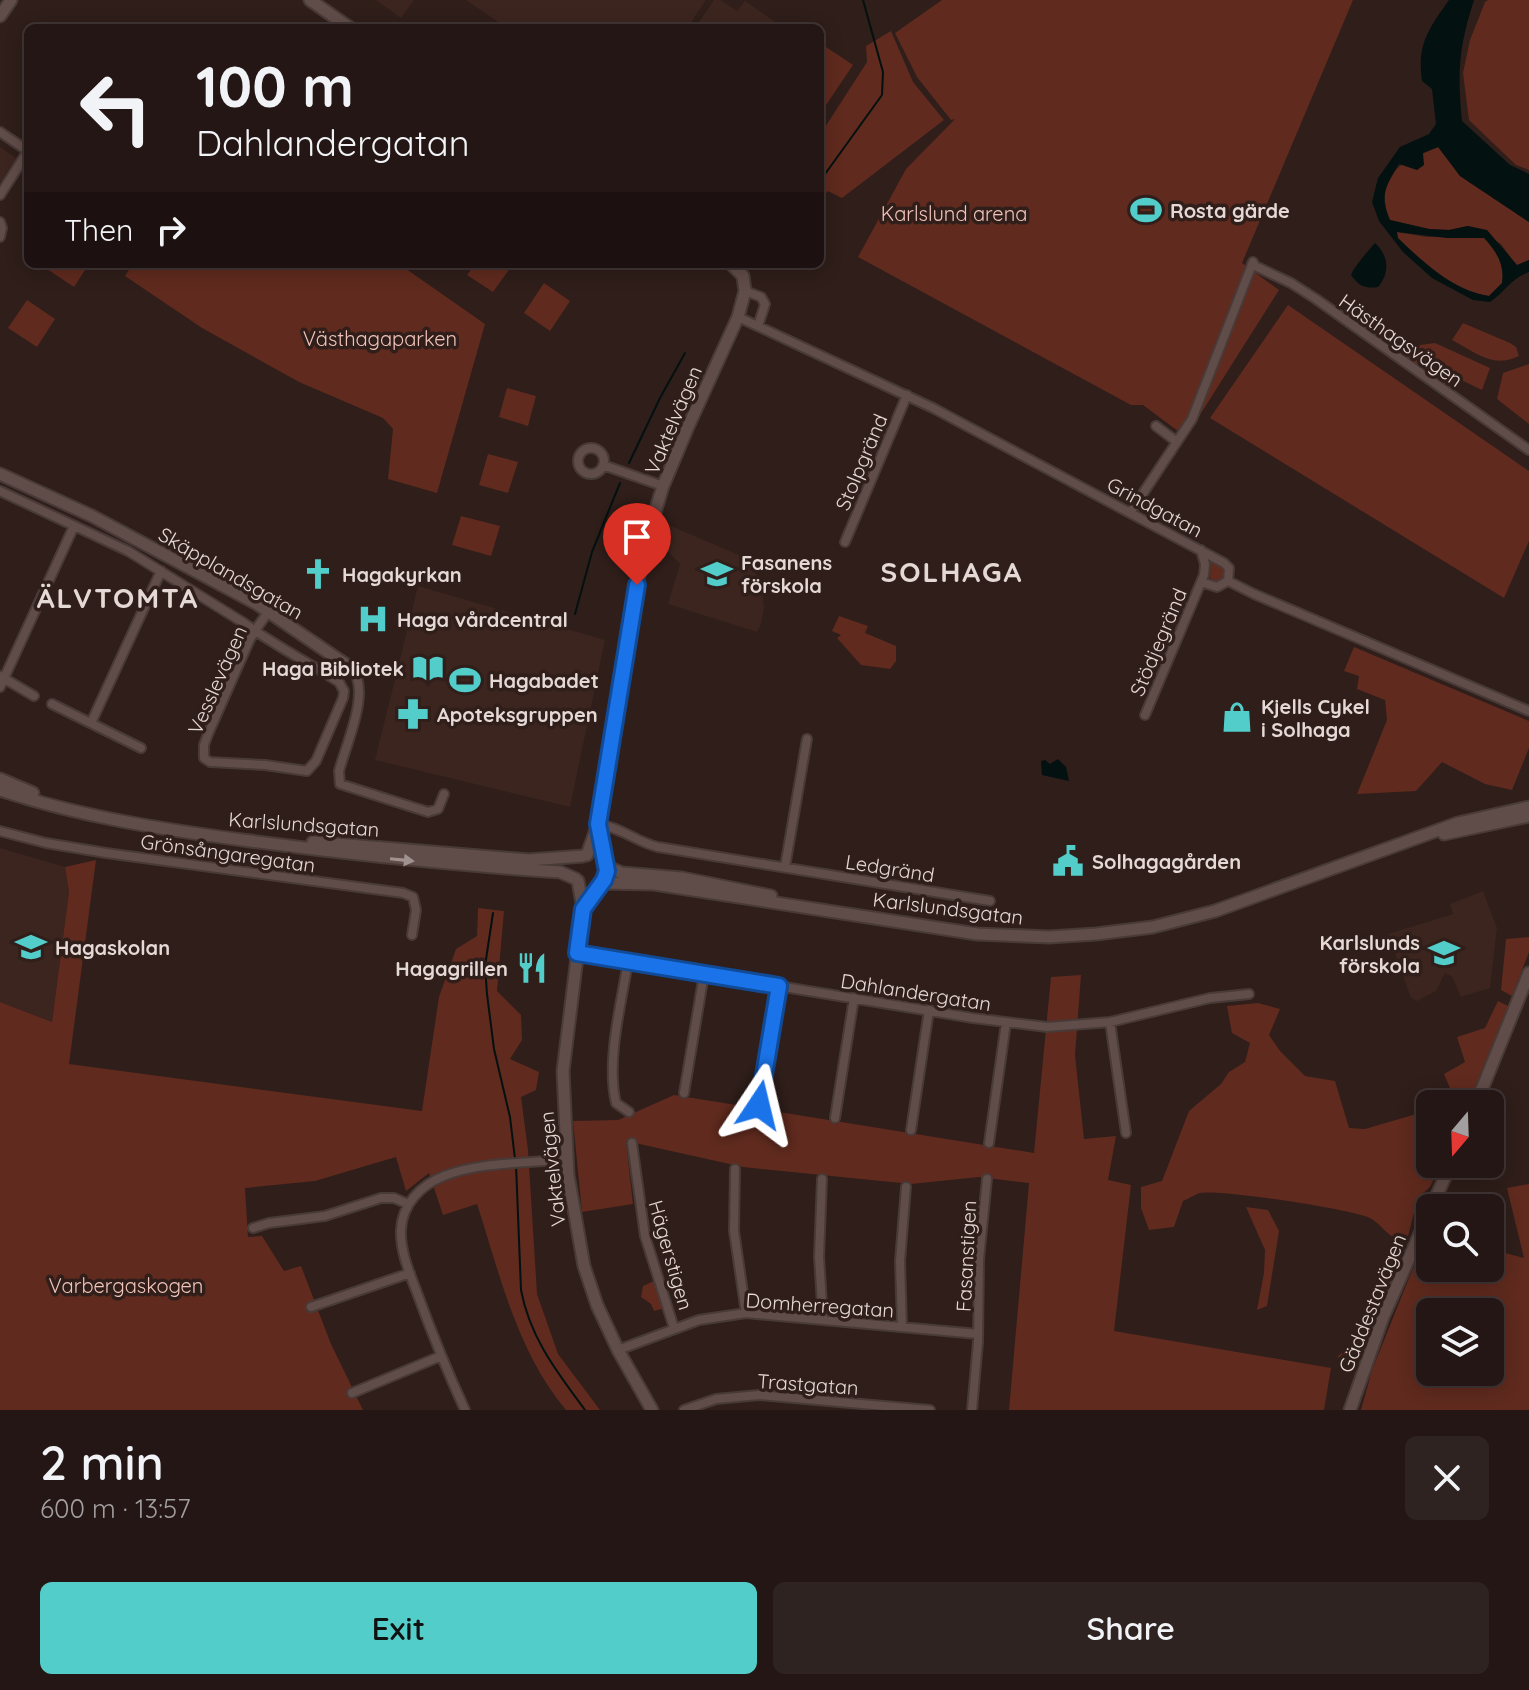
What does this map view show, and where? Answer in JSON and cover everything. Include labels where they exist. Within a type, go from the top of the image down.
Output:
[{"type":"main road","points":[[0,16],[11,0]]},
{"type":"main road","points":[[310,0],[344,24]]},
{"type":"main road","points":[[321,0],[354,24]]},
{"type":"main road","points":[[735,268],[743,276],[745,291]]},
{"type":"main road","name":"Vaktelvägen","points":[[585,856],[598,824],[647,538],[663,486],[738,317],[745,291]]},
{"type":"main road","name":"Skäpplandsgatan","points":[[0,474],[92,516],[269,611],[351,668]]},
{"type":"main road","name":"Karlslundsgatan","points":[[0,779],[67,807]]},
{"type":"main road","name":"Karlslundsgatan","points":[[0,790],[140,825],[423,863],[560,872],[577,880]]},
{"type":"main road","name":"Karlslundsgatan","points":[[600,884],[654,884],[977,934],[1049,937],[1096,934],[1153,927],[1246,901],[1468,820],[1529,807]]},
{"type":"main road","name":"Karlslundsgatan","points":[[1397,847],[1529,816]]},
{"type":"main road","name":"Vaktelvägen","points":[[598,824],[605,864]]},
{"type":"main road","name":"Karlslundsgatan","points":[[213,836],[529,860],[585,856]]},
{"type":"main road","points":[[594,855],[605,864],[606,875],[600,884],[586,887],[577,880],[575,866],[585,856],[594,855]]},
{"type":"main road","name":"Karlslundsgatan","points":[[605,864],[622,873],[703,881],[818,908]]},
{"type":"main road","name":"Vaktelvägen","points":[[577,880],[583,909],[563,1071],[567,1159],[584,1266],[597,1305],[652,1410]]},
{"type":"main road","name":"Vaktelvägen","points":[[583,909],[600,884]]},
{"type":"main road","points":[[1482,1090],[1529,973]]},
{"type":"main road","name":"Gäddestavägen","points":[[1350,1410],[1383,1317],[1416,1243]]},
{"type":"street","points":[[0,132],[24,148]]},
{"type":"street","points":[[0,195],[24,157]]},
{"type":"street","points":[[0,222],[0,237]]},
{"type":"street","name":"Hästhagsvägen","points":[[1177,442],[1192,419],[1253,262],[1255,266],[1316,299],[1529,450]]},
{"type":"street","points":[[745,291],[761,297],[765,304],[758,326]]},
{"type":"street","name":"Grindgatan","points":[[738,317],[907,395],[1201,550],[1229,568],[1228,581],[1254,594],[1529,711]]},
{"type":"street","name":"Stolpgränd","points":[[845,542],[907,395]]},
{"type":"street","points":[[1130,513],[1177,442],[1156,426]]},
{"type":"street","points":[[603,465],[663,486]]},
{"type":"street","points":[[0,491],[128,551],[255,631]]},
{"type":"street","points":[[34,696],[1,680],[74,526]]},
{"type":"street","name":"Stödjegränd","points":[[1145,715],[1201,582],[1205,569],[1201,550]]},
{"type":"street","points":[[91,723],[161,571]]},
{"type":"street","name":"Stödjegränd","points":[[1201,582],[1217,587],[1228,581]]},
{"type":"street","name":"Vesslevägen","points":[[255,631],[343,687],[343,698],[316,761],[307,771],[207,760],[203,752],[208,734],[255,631],[269,611]]},
{"type":"street","name":"Skäpplandsgatan","points":[[351,668],[356,673],[361,692],[339,771],[340,784],[428,812],[438,809],[444,794]]},
{"type":"street","points":[[52,704],[141,748]]},
{"type":"street","points":[[785,867],[807,739]]},
{"type":"street","name":"Ledgränd","points":[[598,824],[617,828],[658,847],[990,901]]},
{"type":"street","name":"Grönsångaregatan","points":[[0,831],[93,851],[409,895],[416,903],[412,935]]},
{"type":"street","name":"Dahlandergatan","points":[[577,953],[1006,1023],[1047,1027],[1110,1022],[1210,998],[1249,994]]},
{"type":"street","points":[[628,962],[617,1028],[613,1091],[616,1103],[629,1112]]},
{"type":"street","points":[[684,1093],[704,974]]},
{"type":"street","points":[[759,1105],[779,986]]},
{"type":"street","points":[[835,1118],[854,998]]},
{"type":"street","points":[[911,1130],[929,1010]]},
{"type":"street","points":[[1110,1022],[1126,1133]]},
{"type":"street","points":[[989,1143],[1006,1023]]},
{"type":"street","name":"Hägerstigen","points":[[632,1143],[645,1236],[674,1328]]},
{"type":"street","points":[[465,1410],[410,1273],[401,1231],[408,1204],[421,1189],[443,1176],[474,1168],[567,1159]]},
{"type":"street","points":[[735,1169],[735,1246],[746,1313]]},
{"type":"street","points":[[822,1179],[819,1257],[823,1319]]},
{"type":"street","name":"Fasanstigen","points":[[972,1410],[978,1334],[979,1259],[987,1179]]},
{"type":"street","points":[[902,1327],[900,1261],[906,1187]]},
{"type":"street","points":[[253,1228],[325,1216],[381,1198],[394,1198],[408,1204]]},
{"type":"street","points":[[311,1307],[410,1273]]},
{"type":"street","name":"Domherregatan","points":[[618,1350],[712,1317],[746,1313],[978,1334]]},
{"type":"street","points":[[352,1393],[441,1356]]},
{"type":"street","name":"Trastgatan","points":[[684,1410],[716,1399],[759,1395],[930,1410]]},
{"type":"shaded area","points":[[376,0],[414,0],[401,18]]},
{"type":"shaded area","points":[[466,0],[706,0],[690,24],[501,24]]},
{"type":"shaded area","points":[[714,0],[720,0],[737,11],[745,1],[778,24],[698,24]]},
{"type":"shaded area","points":[[1449,0],[1474,0],[1460,59],[1462,121],[1510,165],[1529,174],[1529,222],[1460,176],[1438,147],[1423,153],[1424,165],[1417,170],[1399,164],[1388,185],[1385,204],[1390,220],[1429,229],[1449,230],[1468,226],[1487,230],[1517,265],[1529,260],[1529,272],[1517,278],[1490,302],[1473,300],[1432,278],[1403,252],[1379,221],[1372,202],[1378,178],[1400,147],[1429,134],[1436,124],[1432,89],[1422,81],[1421,57],[1430,29]],"holes":[[[1397,232],[1447,238],[1484,238],[1492,248],[1499,258],[1503,276],[1502,283],[1489,296],[1463,288],[1439,274],[1398,238]]]},
{"type":"shaded area","points":[[0,147],[16,158],[0,183]]},
{"type":"shaded area","points":[[1375,243],[1383,253],[1386,270],[1378,287],[1366,287],[1351,275]]},
{"type":"shaded area","name":"Fasanens förskola","points":[[664,523],[748,559],[762,585],[764,608],[757,632],[668,604],[680,564],[658,541]]},
{"type":"shaded area","points":[[418,586],[605,640],[570,807],[375,760]]},
{"type":"shaded area","points":[[1058,759],[1066,767],[1069,781],[1042,775],[1041,761],[1050,764]]},
{"type":"shaded area","name":"Hagaskolan","points":[[0,848],[65,867],[69,892],[52,1022],[0,1002]]},
{"type":"shaded area","name":"Karlslunds förskola","points":[[1483,891],[1497,928],[1490,988],[1461,997],[1452,977],[1445,973],[1436,991],[1417,1001],[1411,998],[1388,934],[1453,914],[1450,904]]},
{"type":"green space","name":"Rosta gärde","points":[[942,0],[1353,0],[1242,263],[1279,290],[1186,437],[1143,405],[1131,405],[858,257],[906,169],[955,119],[951,120],[917,77],[895,33]]},
{"type":"green space","points":[[1488,0],[1529,0],[1529,170],[1516,165],[1469,120],[1463,73],[1470,40]]},
{"type":"green space","points":[[891,31],[913,82],[944,120],[842,198],[828,191],[824,196],[824,129],[867,62],[866,46]]},
{"type":"green space","points":[[824,46],[853,65],[824,108]]},
{"type":"green space","points":[[1439,147],[1460,176],[1529,222],[1529,260],[1517,266],[1501,244],[1468,226],[1449,230],[1429,229],[1390,220],[1385,192],[1394,172],[1402,164]]},
{"type":"green space","points":[[1397,232],[1427,237],[1484,237],[1499,258],[1502,283],[1489,296],[1463,288],[1439,274],[1397,238]]},
{"type":"green space","points":[[48,268],[86,268],[74,287]]},
{"type":"green space","name":"Västhagaparken","points":[[130,268],[405,268],[485,324],[437,493],[388,479],[393,429],[383,418],[299,382],[202,328],[125,276]]},
{"type":"green space","points":[[472,268],[510,268],[493,292],[467,275]]},
{"type":"green space","points":[[544,283],[570,301],[550,331],[524,313]]},
{"type":"green space","points":[[27,300],[55,319],[37,347],[8,328]]},
{"type":"green space","points":[[1288,305],[1529,471],[1529,541],[1504,598],[1210,418]]},
{"type":"green space","points":[[1463,323],[1510,343],[1516,347],[1519,356],[1510,360],[1492,360],[1452,340]]},
{"type":"green space","points":[[1435,343],[1490,368],[1482,390],[1445,369],[1432,376],[1397,352],[1405,347]]},
{"type":"green space","points":[[1529,364],[1529,424],[1497,399],[1503,373]]},
{"type":"green space","points":[[507,388],[536,396],[528,426],[499,417]]},
{"type":"green space","points":[[488,454],[518,462],[508,493],[479,485]]},
{"type":"green space","points":[[461,516],[500,526],[491,556],[452,545]]},
{"type":"green space","points":[[1211,561],[1224,569],[1225,579],[1218,583],[1210,578]]},
{"type":"green space","points":[[839,616],[868,626],[865,633],[896,646],[896,661],[890,669],[861,665],[837,638],[841,635],[832,631]]},
{"type":"green space","points":[[1354,647],[1529,721],[1529,748],[1512,790],[1485,784],[1442,762],[1416,791],[1357,794],[1387,720],[1385,700],[1357,689],[1359,676],[1344,671]]},
{"type":"green space","name":"Varbergaskogen","points":[[96,860],[69,1064],[422,1111],[439,997],[456,949],[477,936],[478,908],[504,911],[497,991],[521,1015],[522,1040],[510,1059],[539,1072],[536,1090],[521,1097],[528,1150],[537,1294],[558,1354],[600,1410],[566,1410],[549,1387],[522,1338],[477,1204],[443,1215],[429,1173],[406,1191],[396,1157],[315,1181],[245,1188],[248,1237],[262,1236],[284,1271],[301,1266],[331,1344],[363,1410],[0,1410],[0,1002],[52,1022],[69,892],[65,867]]},
{"type":"green space","points":[[1529,937],[1529,952],[1512,996],[1501,990],[1506,939]]},
{"type":"green space","points":[[1081,975],[1075,1055],[1084,1139],[1116,1136],[1108,1180],[1131,1185],[1114,1331],[1331,1368],[1324,1410],[1009,1410],[1029,1183],[979,1177],[911,1184],[743,1167],[626,1141],[633,1204],[582,1212],[573,1121],[618,1120],[674,1095],[1034,1153],[1051,977]]},
{"type":"green space","points":[[1498,1001],[1508,1006],[1474,1090],[1450,1088],[1444,1074],[1465,1062],[1457,1037],[1485,1028]]},
{"type":"green space","points":[[1258,1003],[1280,1009],[1269,1035],[1305,1076],[1335,1081],[1349,1128],[1365,1129],[1416,1114],[1416,1178],[1434,1178],[1422,1194],[1416,1194],[1416,1207],[1402,1250],[1396,1249],[1399,1240],[1374,1220],[1359,1214],[1232,1194],[1200,1193],[1183,1201],[1174,1227],[1149,1230],[1141,1208],[1141,1187],[1162,1181],[1189,1111],[1221,1084],[1229,1072],[1245,1062],[1250,1043],[1232,1033],[1227,1006]]},
{"type":"green space","points":[[1529,1184],[1529,1410],[1361,1410],[1372,1370],[1416,1261],[1416,1282],[1504,1282],[1504,1253],[1524,1258],[1507,1188]]},
{"type":"green space","points":[[1246,1207],[1268,1210],[1279,1231],[1267,1306],[1257,1310],[1265,1250]]},
{"type":"green space","points":[[1389,1258],[1398,1263],[1361,1356],[1355,1360],[1337,1357],[1359,1339]]},
{"type":"green space","points":[[656,1280],[665,1308],[654,1311],[651,1304],[641,1297],[643,1286]]},
{"type":"waterway","points":[[824,175],[882,95],[883,72],[863,0]]},
{"type":"waterway","points":[[629,463],[685,353]]},
{"type":"waterway","points":[[575,614],[592,552],[620,483]]},
{"type":"waterway","points":[[493,913],[485,966],[487,994],[515,1159]]},
{"type":"waterway","points":[[516,1165],[521,1290],[525,1307],[546,1354],[585,1410]]},
{"type":"place","name":"Rosta gärde","points":[[1146,210]]},
{"type":"place","name":"Hagakyrkan","points":[[318,574]]},
{"type":"place","name":"Fasanens förskola","points":[[717,574]]},
{"type":"place","name":"Haga vårdcentral","points":[[373,619]]},
{"type":"place","name":"Haga Bibliotek","points":[[428,668]]},
{"type":"place","name":"Hagabadet","points":[[465,680]]},
{"type":"place","name":"Apoteksgruppen","points":[[413,714]]},
{"type":"place","name":"Kjells Cykel i Solhaga","points":[[1237,717]]},
{"type":"place","name":"Solhagagården","points":[[1068,861]]},
{"type":"place","name":"Hagaskolan","points":[[31,947]]},
{"type":"place","name":"Karlslunds förskola","points":[[1444,953]]},
{"type":"place","name":"Hagagrillen","points":[[532,968]]},
{"type":"district","name":"SOLHAGA","points":[[952,571]]},
{"type":"district","name":"ÄLVTOMTA","points":[[118,597]]},
{"type":"route","points":[[637,585],[598,824],[607,871],[583,909],[577,953],[779,986],[759,1105]]},
{"type":"park label","name":"Karlslund arena","points":[[954,213]]}]
